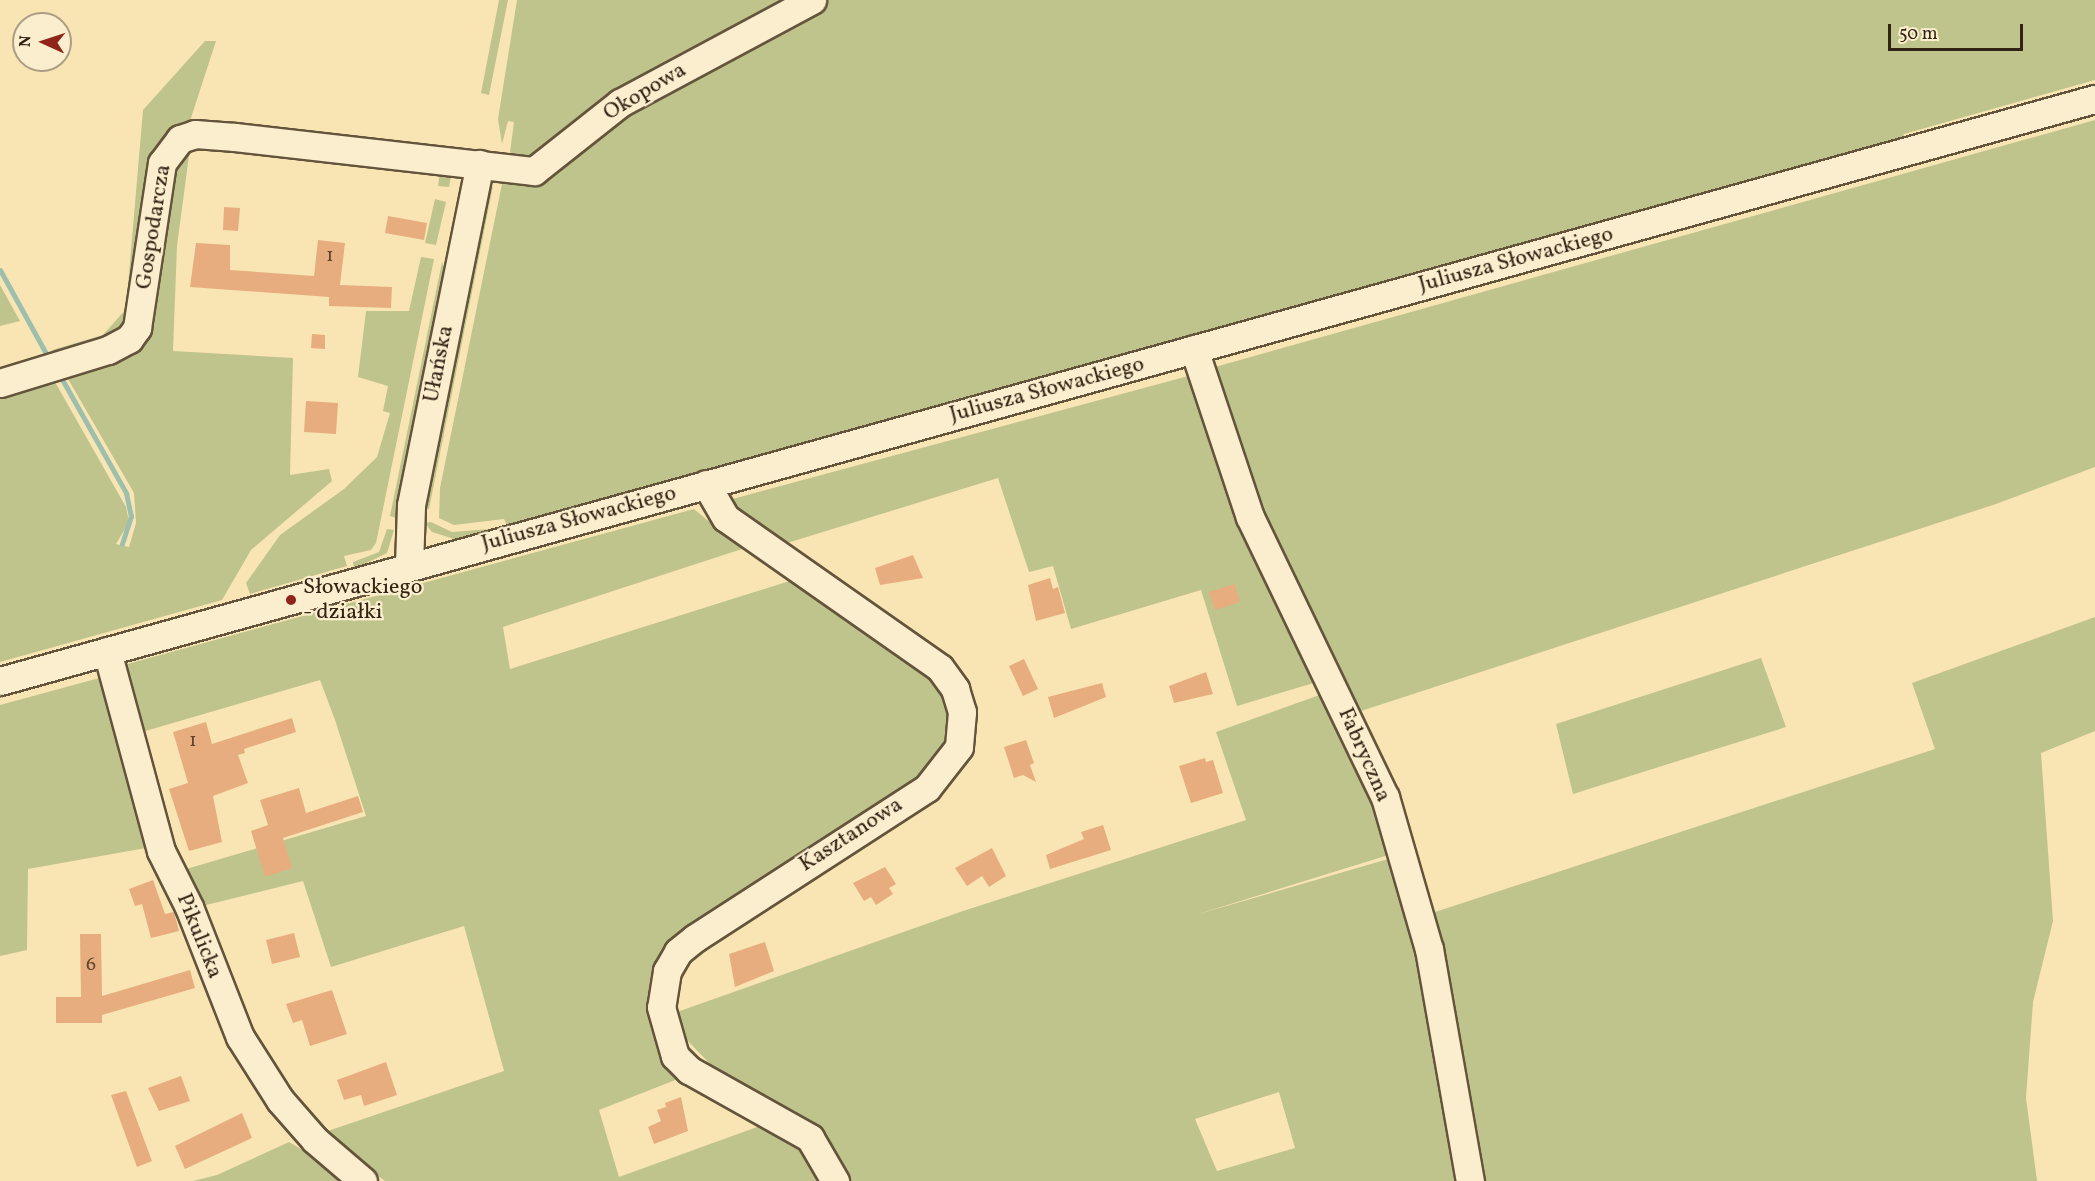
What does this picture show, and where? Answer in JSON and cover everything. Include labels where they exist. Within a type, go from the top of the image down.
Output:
[{"type":"street","name":"Okopowa","points":[[480,164],[534,171],[620,103],[812,0]]},
{"type":"street","name":"Juliusza Słowackiego","points":[[0,681],[2095,99]]},
{"type":"street","name":"Gospodarcza","points":[[0,383],[113,348],[137,328],[162,163],[180,138],[195,134],[235,137],[480,164]]},
{"type":"street","name":"Ułańska","points":[[409,566],[410,512],[480,164]]},
{"type":"street","name":"Fabryczna","points":[[1194,349],[1250,517],[1385,797],[1429,949],[1470,1181]]},
{"type":"street","name":"Kasztanowa","points":[[706,484],[726,518],[940,668],[955,689],[962,712],[959,747],[936,779],[695,938],[678,952],[667,971],[661,1007],[675,1056],[689,1070],[810,1138],[835,1181]]},
{"type":"street","name":"Pikulicka","points":[[107,651],[161,851],[189,907],[240,1037],[280,1100],[315,1140],[363,1181]]},
{"type":"green space","points":[[499,0],[508,0],[489,95],[481,93]]},
{"type":"green space","points":[[517,0],[793,0],[544,156],[516,158],[510,152],[514,122],[508,121],[502,144],[498,119]]},
{"type":"green space","points":[[829,0],[2095,0],[2095,80],[1904,134],[1903,139],[508,527],[504,519],[454,525],[439,518],[440,488],[503,179],[649,93]]},
{"type":"green space","points":[[205,41],[216,41],[189,124],[165,139],[155,155],[128,327],[57,359],[52,350],[103,335],[126,309],[143,110]]},
{"type":"green space","points":[[2095,120],[2095,467],[1996,504],[1361,711],[1320,641],[1255,505],[1215,367]]},
{"type":"green space","points":[[185,145],[452,172],[449,187],[438,186],[440,172],[190,148],[177,246],[173,351],[293,358],[290,475],[329,469],[332,481],[251,550],[222,600],[0,662],[0,391],[51,375],[126,507],[129,522],[116,544],[129,547],[136,523],[134,493],[64,372],[121,354],[167,175]]},
{"type":"green space","points":[[493,186],[429,509],[422,511],[484,199]]},
{"type":"green space","points":[[435,199],[446,202],[436,245],[425,243]]},
{"type":"green space","points":[[421,257],[434,259],[376,543],[371,550],[344,556],[347,566],[250,594],[246,583],[280,535],[344,489],[377,457],[390,413],[383,411],[388,386],[358,377],[366,311],[409,311]]},
{"type":"green space","points":[[442,262],[446,273],[396,518],[390,516]]},
{"type":"green space","points":[[0,285],[20,321],[0,326]]},
{"type":"green space","points":[[1192,375],[1317,682],[1237,706],[1201,590],[1071,629],[1053,566],[1029,572],[998,478],[784,544],[737,517],[729,500]]},
{"type":"green space","points":[[694,509],[742,549],[503,627],[510,669],[799,578],[952,694],[945,759],[667,953],[683,1077],[599,1110],[619,1177],[768,1123],[789,1134],[818,1167],[819,1181],[385,1181],[322,1133],[504,1071],[464,926],[331,967],[303,881],[202,906],[183,870],[366,816],[335,720],[320,680],[142,732],[120,666]]},
{"type":"green space","points":[[431,522],[452,532],[502,528],[457,540],[432,532],[425,523]]},
{"type":"green space","points":[[387,529],[394,530],[387,553],[354,569],[353,562],[379,552]]},
{"type":"green space","points":[[2095,617],[2095,731],[2041,753],[2053,921],[2033,1002],[2026,1098],[2037,1181],[1480,1181],[1438,966],[1435,912],[1935,749],[1912,683]]},
{"type":"green space","points":[[1761,658],[1786,727],[1573,794],[1556,724]]},
{"type":"green space","points":[[103,677],[146,848],[28,869],[27,950],[0,956],[0,705]]},
{"type":"green space","points":[[1325,693],[1395,853],[1195,915],[1395,857],[1430,1007],[1461,1181],[840,1181],[822,1130],[711,1065],[687,1040],[677,1012],[960,912],[1246,820],[1216,732]],"holes":[[[1279,1092],[1295,1148],[1217,1171],[1195,1119]]]},
{"type":"green space","points":[[289,1142],[355,1181],[193,1181],[217,1175]]},
{"type":"building","points":[[224,207],[240,208],[238,231],[223,230]]},
{"type":"building","points":[[388,216],[427,223],[424,240],[385,233]]},
{"type":"building","points":[[318,240],[345,243],[340,285],[392,287],[391,308],[329,306],[329,297],[190,287],[196,243],[230,245],[230,270],[314,276]]},
{"type":"building","points":[[312,334],[325,335],[325,349],[311,348]]},
{"type":"building","points":[[306,401],[338,403],[336,434],[304,432]]},
{"type":"building","points":[[913,555],[923,578],[880,585],[875,568]]},
{"type":"building","points":[[1050,578],[1053,589],[1058,587],[1065,613],[1036,621],[1028,585]]},
{"type":"building","points":[[1235,584],[1240,602],[1215,610],[1209,592]]},
{"type":"building","points":[[1024,659],[1038,689],[1023,696],[1009,666]]},
{"type":"building","points":[[1206,672],[1213,694],[1174,703],[1169,686]]},
{"type":"building","points":[[1102,683],[1106,697],[1054,718],[1048,697]]},
{"type":"building","points":[[292,718],[296,732],[244,749],[245,753],[238,755],[248,783],[213,796],[222,842],[189,851],[169,789],[188,783],[173,732],[206,722],[212,744]]},
{"type":"building","points":[[1026,740],[1034,763],[1030,765],[1036,782],[1023,775],[1014,778],[1004,747]]},
{"type":"building","points":[[1205,758],[1206,762],[1213,760],[1223,793],[1191,803],[1179,766]]},
{"type":"building","points":[[299,788],[306,813],[358,796],[363,812],[283,838],[292,868],[265,877],[251,831],[268,825],[260,800]]},
{"type":"building","points":[[1103,825],[1111,850],[1050,869],[1046,855],[1084,839],[1081,832]]},
{"type":"building","points":[[992,848],[1006,876],[989,887],[982,876],[967,886],[955,868]]},
{"type":"building","points":[[885,867],[896,884],[889,888],[893,894],[876,905],[871,897],[864,901],[853,883]]},
{"type":"building","points":[[153,880],[165,914],[174,912],[179,931],[151,938],[142,904],[135,906],[129,889]]},
{"type":"building","points":[[294,933],[300,957],[272,964],[266,940]]},
{"type":"building","points":[[80,934],[101,934],[102,996],[190,970],[195,988],[102,1015],[102,1023],[56,1023],[56,997],[81,997]]},
{"type":"building","points":[[765,942],[774,971],[735,987],[729,954]]},
{"type":"building","points":[[332,990],[347,1034],[310,1046],[302,1020],[293,1023],[286,1004]]},
{"type":"building","points":[[386,1062],[397,1095],[364,1106],[361,1095],[344,1100],[337,1080]]},
{"type":"building","points":[[181,1076],[190,1101],[159,1111],[148,1088]]},
{"type":"building","points":[[126,1091],[152,1161],[137,1167],[111,1095]]},
{"type":"building","points":[[681,1097],[688,1131],[654,1144],[648,1127],[661,1121],[657,1110],[666,1107],[665,1103]]},
{"type":"building","points":[[242,1113],[252,1138],[185,1169],[175,1146]]},
{"type":"waterway","points":[[0,270],[47,355]]},
{"type":"waterway","points":[[63,381],[126,493],[131,516],[122,544]]},
{"type":"place","name":"Słowackiego - działki","points":[[291,600]]}]
